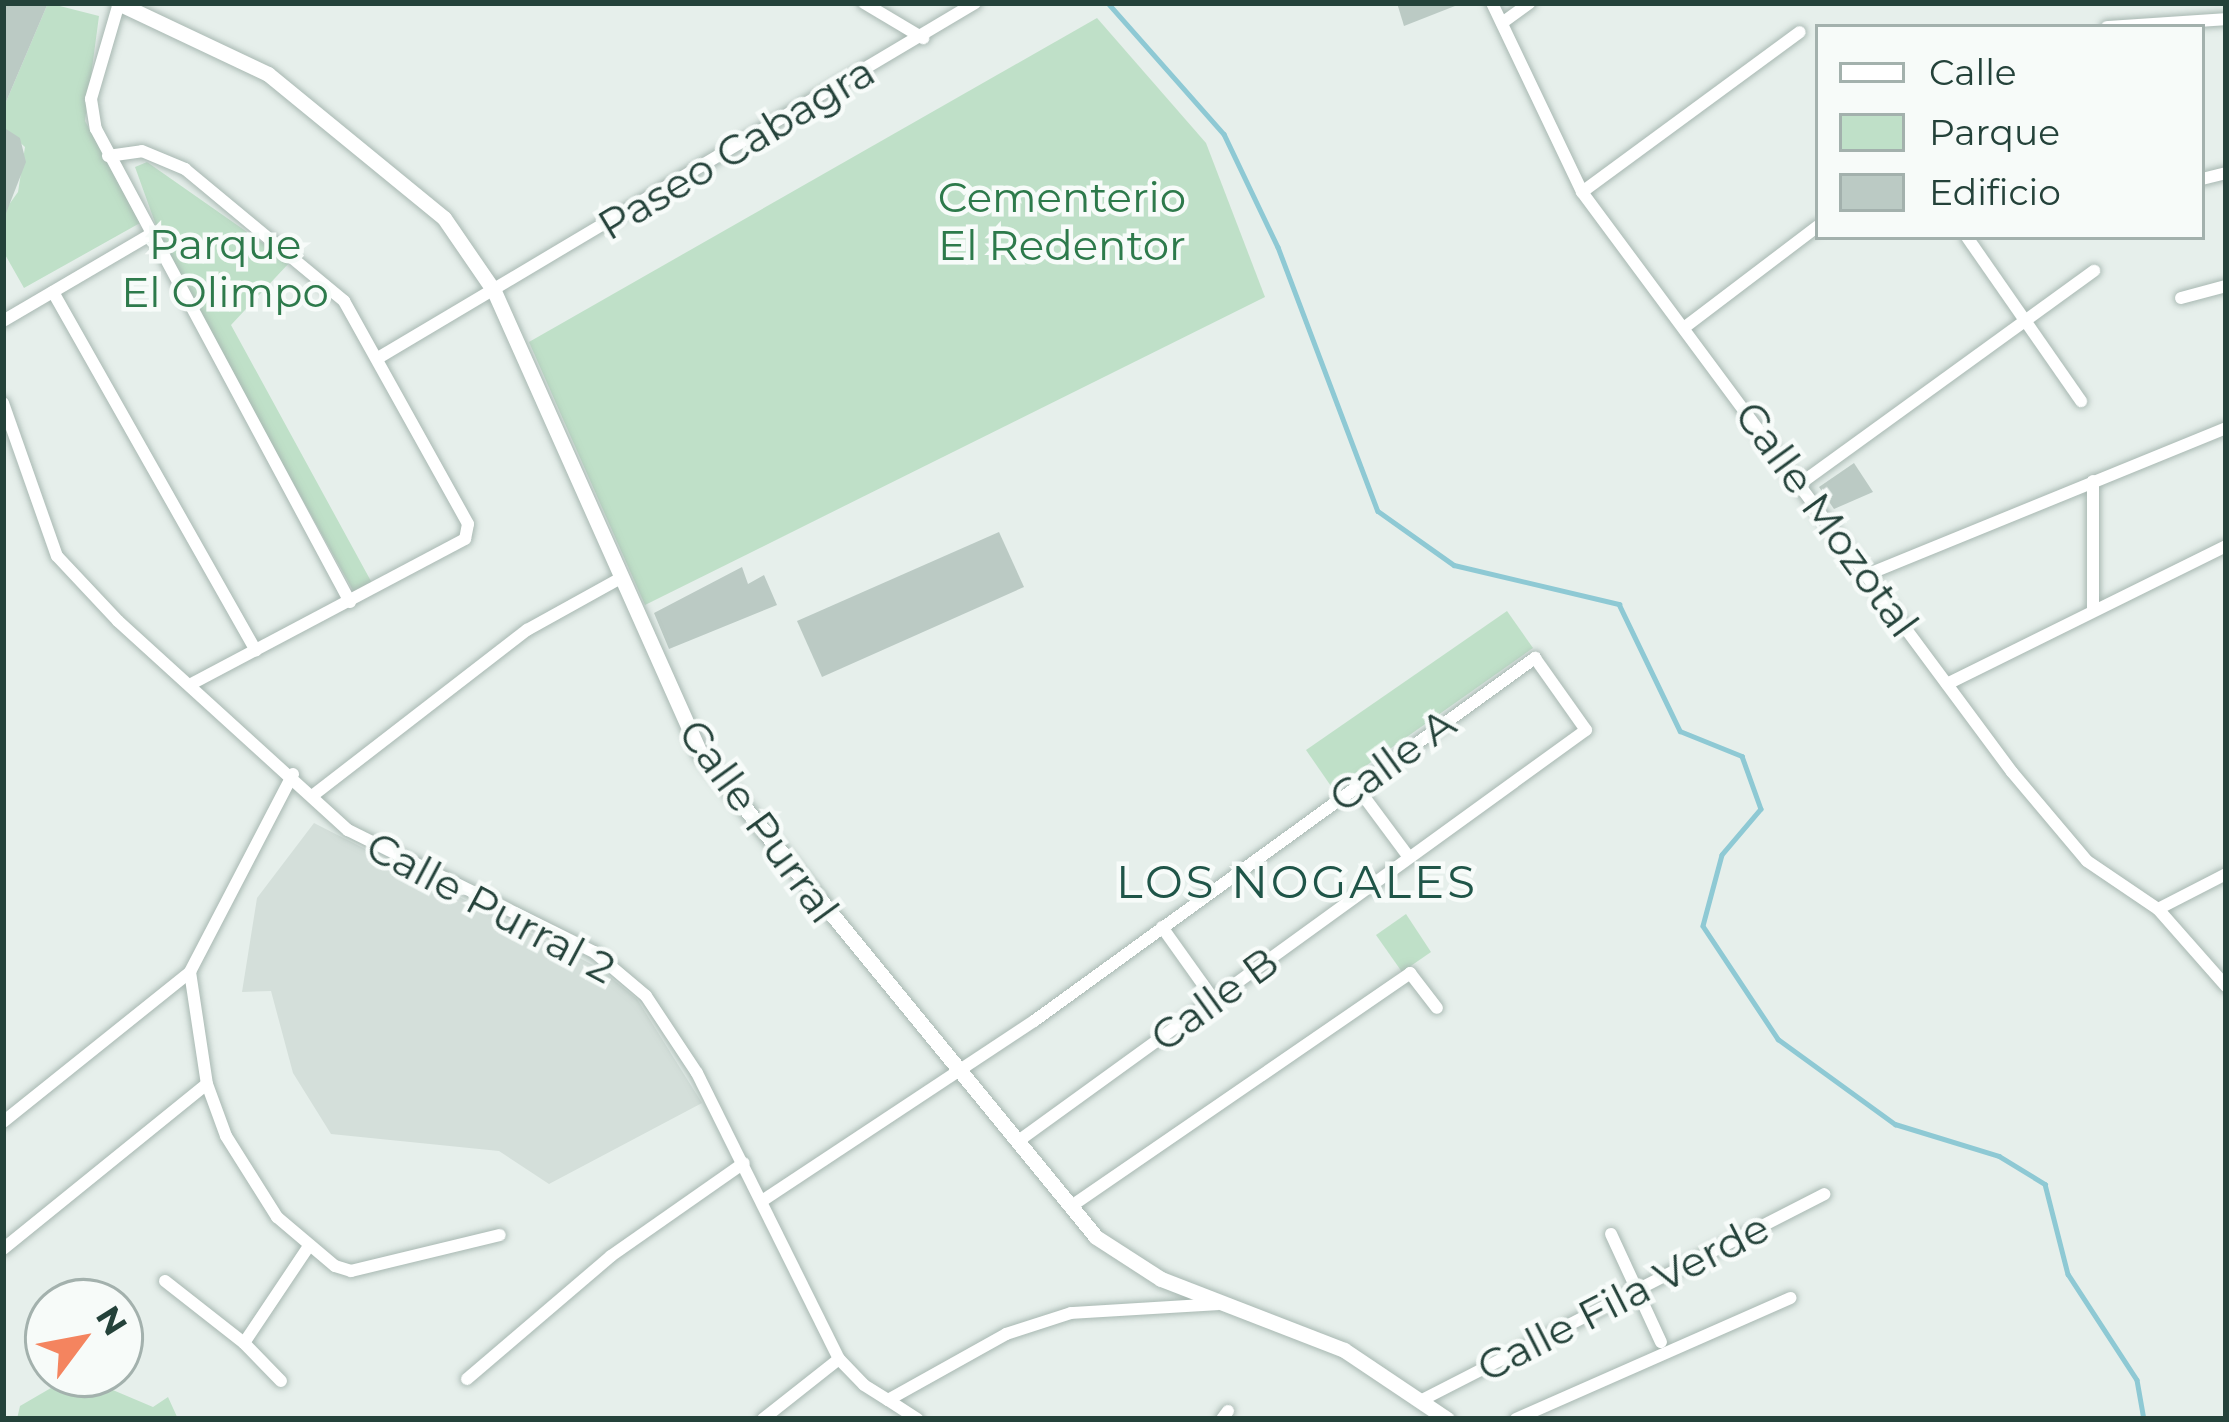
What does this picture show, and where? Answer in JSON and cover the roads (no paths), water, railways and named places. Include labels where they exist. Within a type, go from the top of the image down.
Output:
[{"type":"street","points":[[118,3],[91,99],[108,156],[350,602]]},
{"type":"street","name":"Calle Purral","points":[[118,3],[195,33],[332,120],[444,218],[494,291],[700,753],[1070,1207],[1118,1254],[1226,1304],[1344,1350],[1447,1419]]},
{"type":"street","points":[[864,3],[923,38]]},
{"type":"street","name":"Paseo Cabagra","points":[[378,358],[976,3]]},
{"type":"street","name":"Calle Mozotal","points":[[1492,3],[1582,192],[1871,573],[1947,684],[2068,841],[2158,909],[2226,986]]},
{"type":"street","points":[[1502,23],[1529,3]]},
{"type":"street","points":[[2152,24],[2226,19]]},
{"type":"street","points":[[1582,192],[1800,32]]},
{"type":"street","points":[[108,156],[142,151],[185,169],[344,302],[469,532],[350,602],[194,683]]},
{"type":"street","points":[[1684,327],[1815,228]]},
{"type":"street","points":[[3,321],[148,236]]},
{"type":"street","points":[[1969,240],[2081,401]]},
{"type":"street","points":[[1801,483],[2094,271]]},
{"type":"street","points":[[2181,298],[2226,286]]},
{"type":"street","points":[[53,292],[256,651]]},
{"type":"street","name":"Calle Purral 2","points":[[3,403],[57,556],[348,830],[623,974],[698,1073],[839,1359],[917,1419]]},
{"type":"street","points":[[1871,573],[2226,428]]},
{"type":"street","points":[[2092,482],[2093,610]]},
{"type":"street","points":[[1947,684],[2226,546]]},
{"type":"street","points":[[312,796],[527,630],[621,578]]},
{"type":"street","name":"Calle A","points":[[762,1201],[958,1073],[1535,658]]},
{"type":"street","name":"Calle B","points":[[1017,1142],[1586,730],[1535,658]]},
{"type":"street","points":[[3,1122],[190,972],[292,774]]},
{"type":"street","points":[[1356,786],[1408,856]]},
{"type":"street","points":[[2158,909],[2226,874]]},
{"type":"street","points":[[1162,927],[1214,1000]]},
{"type":"street","points":[[190,972],[207,1084],[252,1184],[310,1246],[351,1271],[500,1235]]},
{"type":"street","points":[[1070,1207],[1410,973],[1437,1008]]},
{"type":"street","points":[[3,1249],[207,1084]]},
{"type":"street","points":[[467,1379],[610,1256],[744,1163]]},
{"type":"street","name":"Calle Fila Verde","points":[[1422,1400],[1824,1194]]},
{"type":"street","points":[[1611,1234],[1661,1342]]},
{"type":"street","points":[[244,1343],[310,1246]]},
{"type":"street","points":[[165,1281],[244,1343],[281,1382]]},
{"type":"street","points":[[1516,1419],[1790,1298]]},
{"type":"street","points":[[887,1400],[1006,1334],[1071,1313],[1226,1304]]},
{"type":"street","points":[[763,1419],[839,1359]]},
{"type":"waterway","points":[[1108,3],[1224,134],[1278,247],[1378,511],[1454,565],[1619,604],[1680,731],[1742,756],[1761,809],[1722,855],[1703,926],[1778,1039],[1895,1124],[1999,1156],[2045,1184],[2068,1274],[2137,1380],[2144,1419]]},
{"type":"district","name":"LOS NOGALES","points":[[1297,882]]},
{"type":"park label","name":"Cementerio El Redentor","points":[[1062,221]]},
{"type":"park label","name":"Parque El Olimpo","points":[[225,268]]}]
